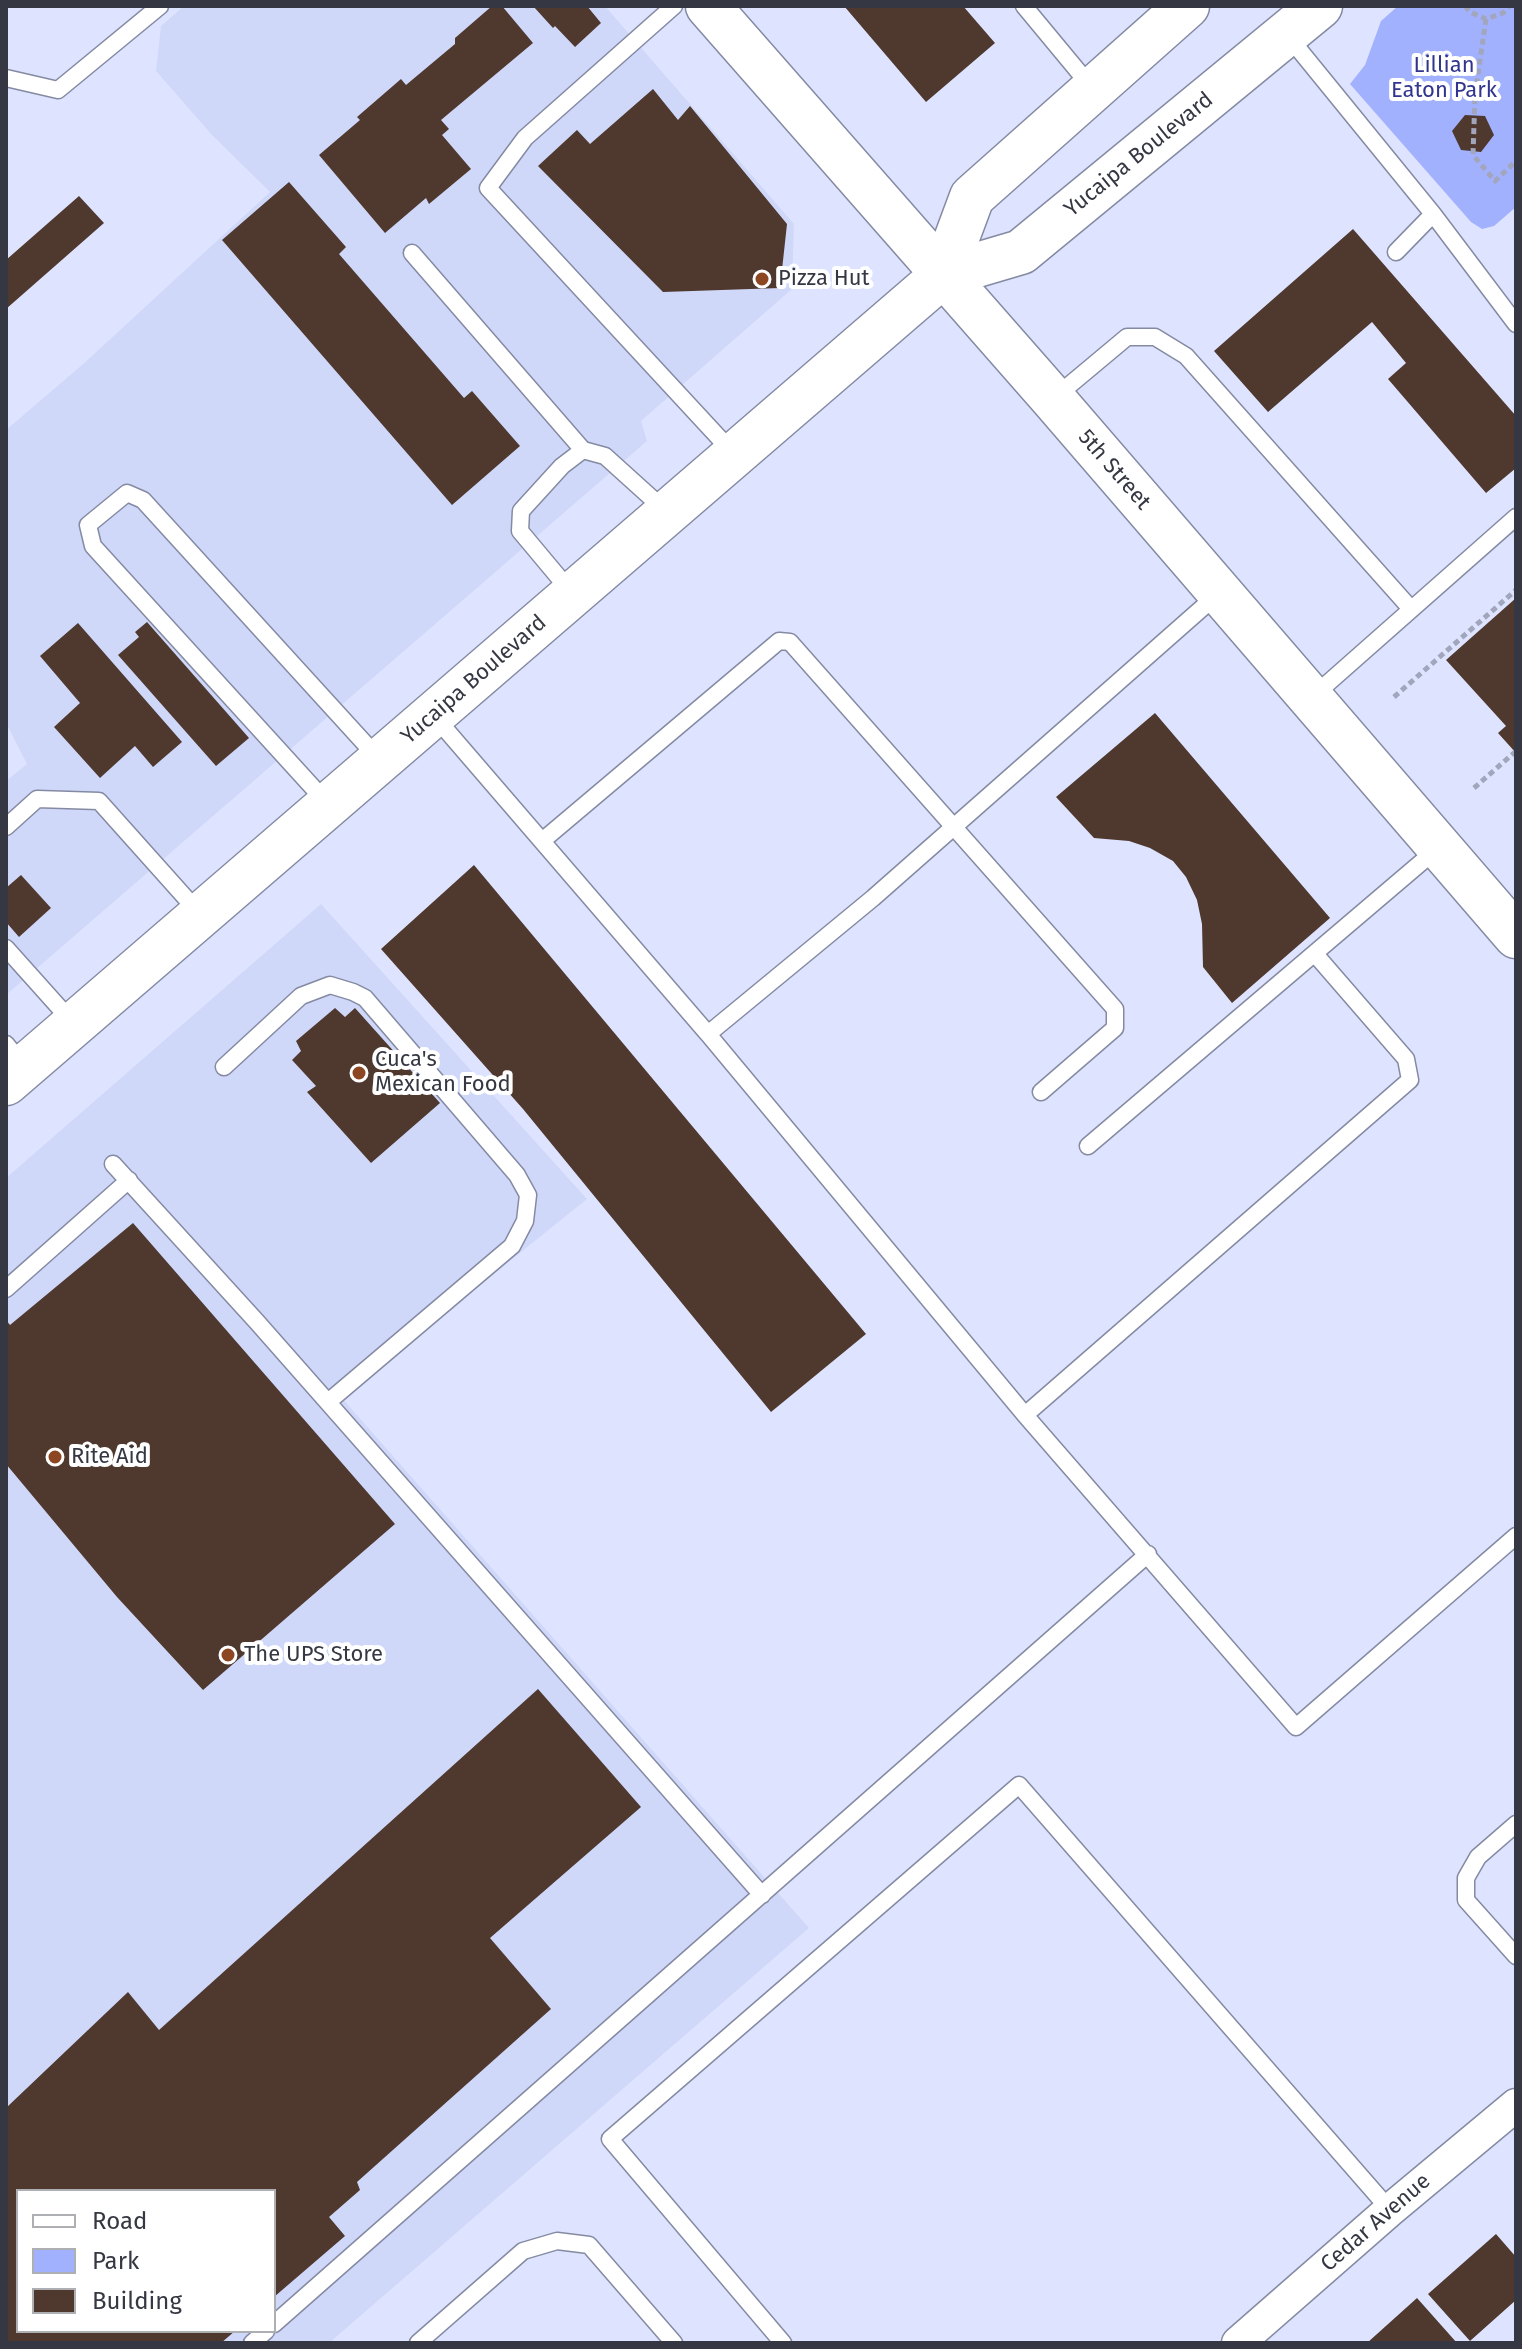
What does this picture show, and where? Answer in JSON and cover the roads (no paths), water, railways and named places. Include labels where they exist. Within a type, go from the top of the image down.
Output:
[{"type":"main road","name":"Yucaipa Boulevard","points":[[12,1065],[75,1025],[943,275],[1021,252],[1320,6]]},
{"type":"main road","name":"5th Street","points":[[718,10],[943,275],[1516,936]]},
{"type":"main road","name":"Yucaipa Boulevard","points":[[943,275],[972,197],[1094,90],[1175,10]]},
{"type":"street","name":"Cedar Avenue","points":[[1238,2343],[1516,2105]]},
{"type":"lane","points":[[6,78],[58,90],[160,6]]},
{"type":"lane","points":[[674,6],[525,138],[488,188],[735,455]]},
{"type":"lane","points":[[1024,6],[1094,90]]},
{"type":"lane","points":[[1287,34],[1433,214],[1516,324]]},
{"type":"lane","points":[[1396,252],[1433,214]]},
{"type":"lane","points":[[412,253],[583,450],[605,456],[668,513]]},
{"type":"lane","points":[[1053,399],[1127,337],[1155,337],[1186,356],[1411,609]]},
{"type":"lane","points":[[574,594],[520,531],[521,511],[562,466],[583,450]]},
{"type":"lane","points":[[328,805],[93,546],[88,525],[127,493],[143,500],[380,761]]},
{"type":"lane","points":[[1310,699],[1516,517]]},
{"type":"lane","points":[[708,1034],[873,898],[1220,593]]},
{"type":"lane","points":[[542,841],[779,641],[790,642],[1115,1009],[1115,1028],[1041,1092]]},
{"type":"lane","points":[[433,715],[708,1034],[1025,1415],[1296,1727],[1516,1536]]},
{"type":"lane","points":[[6,827],[37,799],[99,801],[201,915]]},
{"type":"lane","points":[[1088,1146],[1438,848]]},
{"type":"lane","points":[[6,948],[75,1025]]},
{"type":"lane","points":[[1025,1415],[1410,1080],[1406,1059],[1315,954]]},
{"type":"lane","points":[[224,1067],[301,996],[330,985],[353,992],[365,998],[416,1057],[517,1175],[528,1195],[525,1221],[512,1246],[328,1402]]},
{"type":"lane","points":[[113,1164],[328,1402],[762,1895]]},
{"type":"lane","points":[[6,1289],[129,1180]]},
{"type":"lane","points":[[276,2322],[1148,1554]]},
{"type":"lane","points":[[783,2343],[610,2139],[1019,1785],[1390,2210]]},
{"type":"lane","points":[[1516,1824],[1478,1857],[1466,1878],[1466,1900],[1516,1956]]},
{"type":"lane","points":[[418,2343],[523,2251],[557,2241],[589,2245],[674,2343]]},
{"type":"place","name":"Pizza Hut","points":[[762,279]]},
{"type":"place","name":"Cuca's Mexican Food","points":[[359,1073]]},
{"type":"place","name":"Rite Aid","points":[[55,1457]]},
{"type":"place","name":"The UPS Store","points":[[228,1655]]},
{"type":"park label","name":"Lillian Eaton Park","points":[[1444,78]]}]
